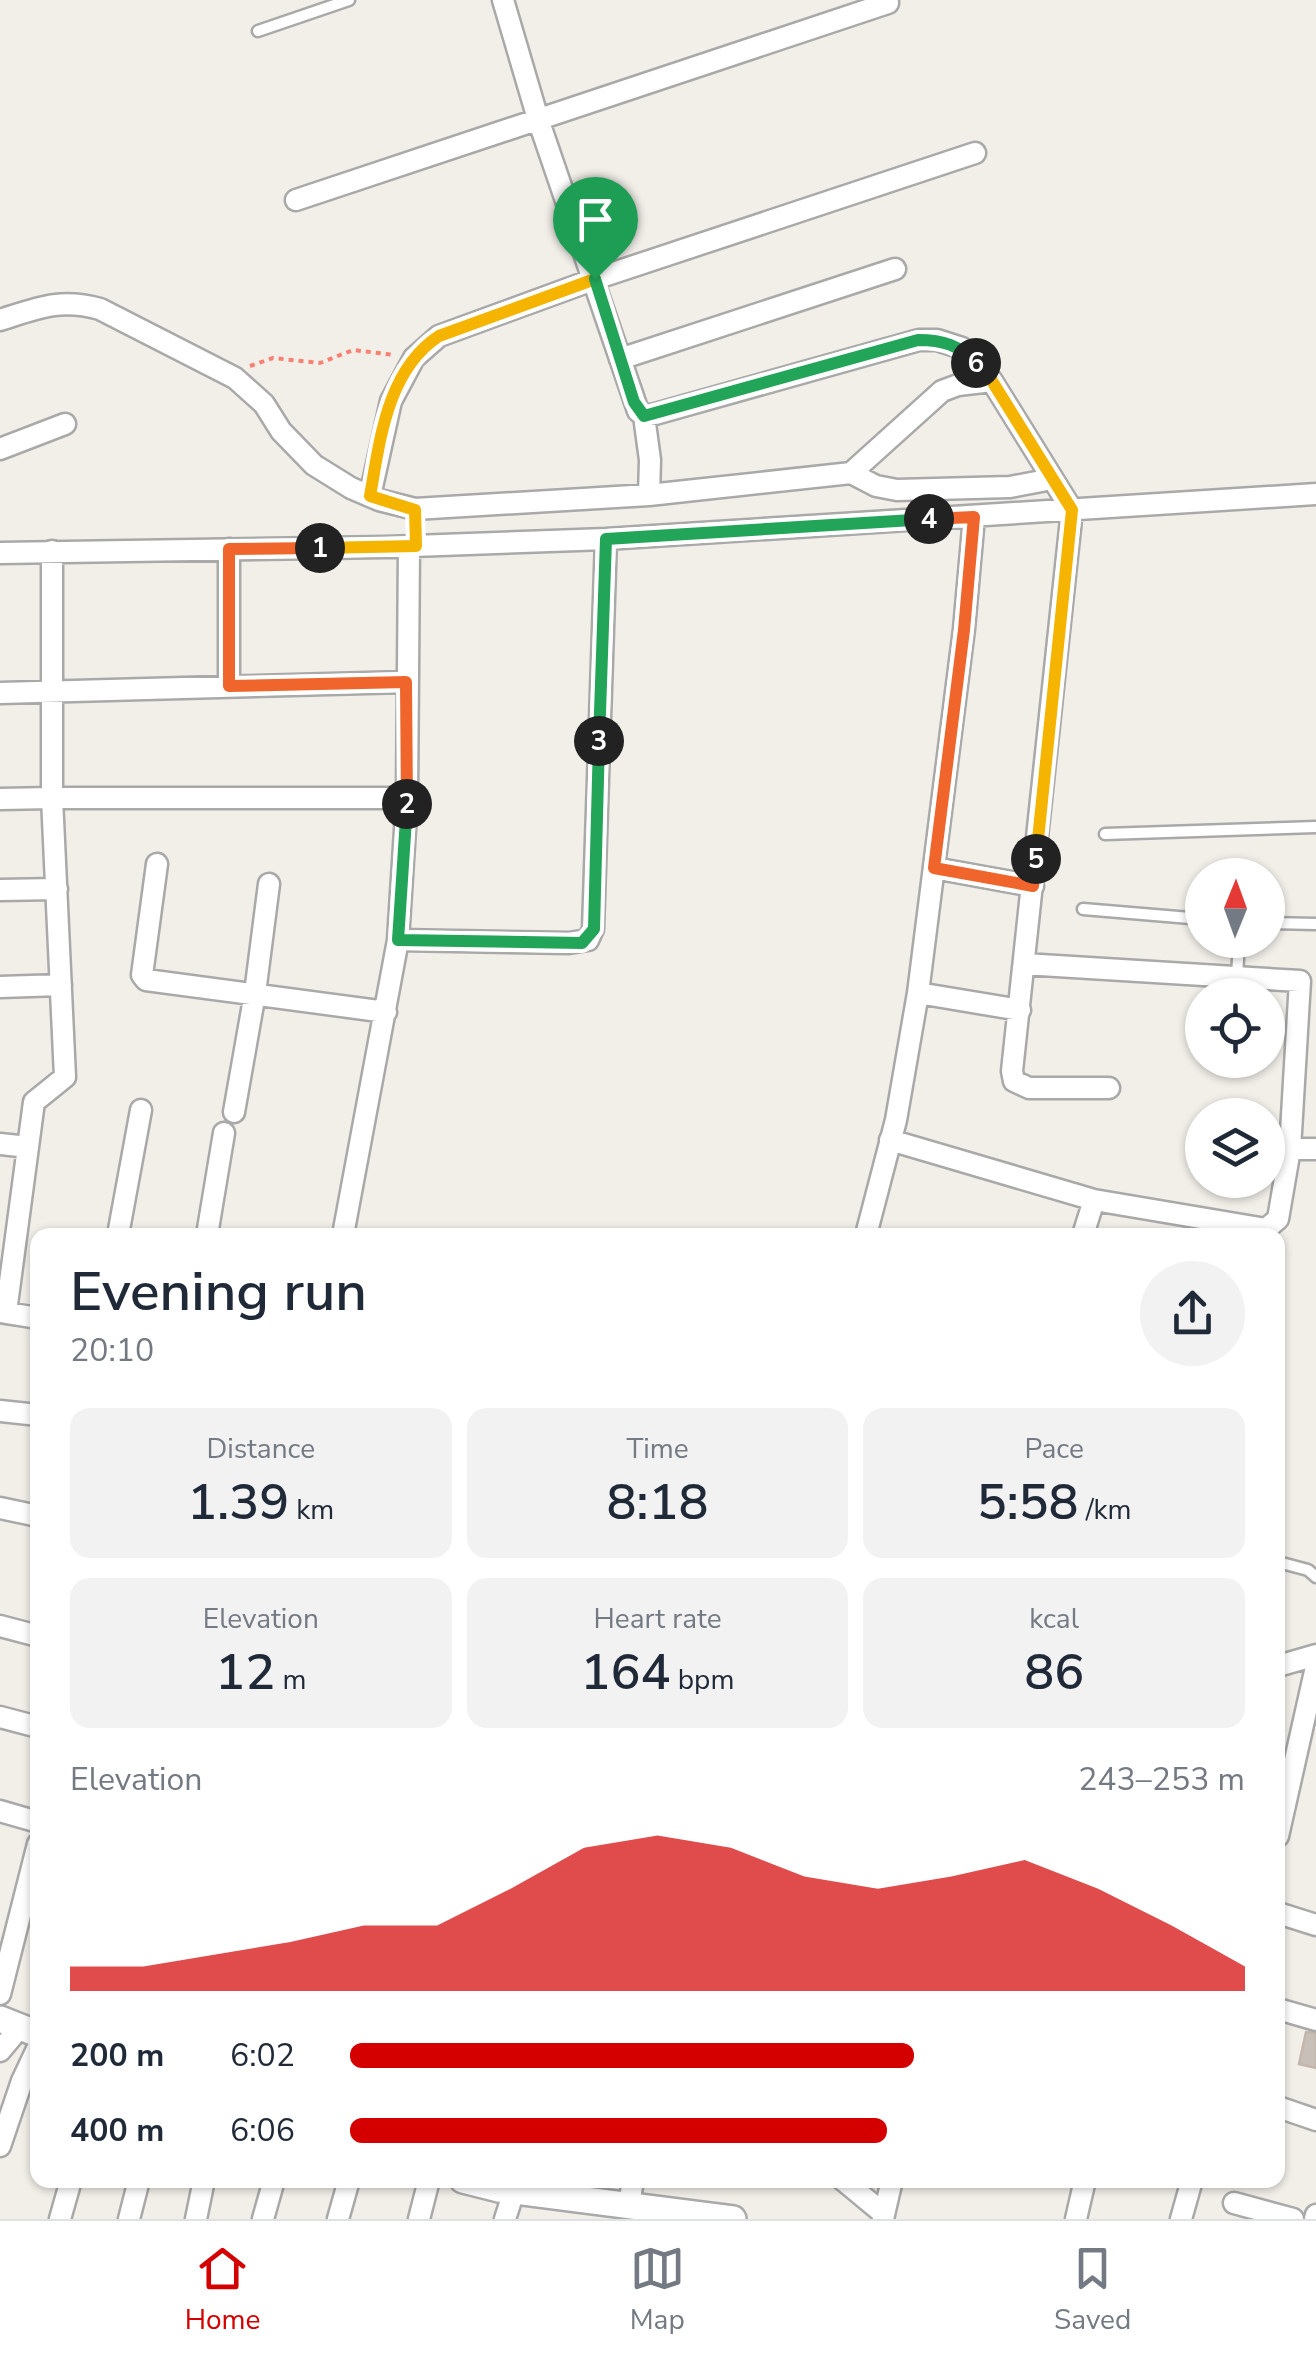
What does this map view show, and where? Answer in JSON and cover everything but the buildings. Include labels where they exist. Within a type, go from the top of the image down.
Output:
[{"type":"street","points":[[503,0],[538,119],[634,402],[644,416],[650,460],[648,496]]},
{"type":"street","points":[[296,200],[888,2]]},
{"type":"street","points":[[370,496],[390,401],[414,358],[439,336],[595,279],[976,153]]},
{"type":"street","points":[[620,359],[895,268]]},
{"type":"street","points":[[0,320],[54,303],[77,302],[100,309],[235,378],[264,404],[314,466],[370,496],[415,510],[648,496],[851,473],[876,486],[896,490],[1010,486],[1052,478]]},
{"type":"street","points":[[644,416],[918,340],[937,340],[962,348],[992,381],[1072,510],[1012,1071],[1019,1085],[1028,1088],[1109,1088]]},
{"type":"street","points":[[851,473],[942,391],[958,384],[992,381]]},
{"type":"street","points":[[0,449],[65,424]]},
{"type":"street","points":[[0,553],[606,539],[1316,494]]},
{"type":"street","points":[[344,1228],[398,940],[407,798],[406,682],[415,510]]},
{"type":"street","points":[[868,1228],[895,1122],[918,993],[964,630],[974,517]]},
{"type":"street","points":[[398,940],[569,943],[588,940],[594,929],[606,539]]},
{"type":"street","points":[[229,549],[229,686]]},
{"type":"street","points":[[30,1317],[3,1312],[10,1210],[28,1147],[34,1102],[65,1077],[52,798],[52,552]]},
{"type":"street","points":[[0,693],[406,682]]},
{"type":"street","points":[[0,800],[407,798]]},
{"type":"street","points":[[156,864],[143,978],[386,1012]]},
{"type":"street","points":[[934,868],[1033,886]]},
{"type":"street","points":[[234,1112],[269,884]]},
{"type":"street","points":[[0,890],[56,889]]},
{"type":"street","points":[[1024,964],[1308,979],[1306,1042],[1290,1149],[1278,1220],[1268,1228]]},
{"type":"street","points":[[0,986],[61,985]]},
{"type":"street","points":[[918,993],[1020,1010]]},
{"type":"street","points":[[119,1228],[141,1110]]},
{"type":"street","points":[[895,1122],[1094,1200],[1206,1227],[1236,1228]]},
{"type":"street","points":[[208,1228],[224,1134]]},
{"type":"street","points":[[0,1144],[28,1147]]},
{"type":"street","points":[[1290,1149],[1316,1149]]},
{"type":"street","points":[[1085,1228],[1094,1200]]},
{"type":"street","points":[[0,1411],[30,1414]]},
{"type":"street","points":[[0,1508],[30,1514]]},
{"type":"street","points":[[0,1626],[30,1634]]},
{"type":"street","points":[[1285,1664],[1316,1655]]},
{"type":"street","points":[[1285,1805],[1316,1668]]},
{"type":"street","points":[[0,1717],[30,1725]]},
{"type":"street","points":[[0,1811],[30,1820]]},
{"type":"street","points":[[0,1994],[30,1878]]},
{"type":"street","points":[[0,1906],[22,1911]]},
{"type":"street","points":[[1285,1915],[1316,1926]]},
{"type":"street","points":[[1285,2011],[1316,2020]]},
{"type":"street","points":[[0,2051],[24,2032]]},
{"type":"street","points":[[0,2146],[22,2082],[24,2032]]},
{"type":"street","points":[[1285,2109],[1316,2120]]},
{"type":"street","points":[[60,2219],[69,2188]]},
{"type":"street","points":[[130,2219],[137,2188]]},
{"type":"street","points":[[196,2219],[202,2188]]},
{"type":"street","points":[[264,2219],[272,2188]]},
{"type":"street","points":[[338,2219],[346,2188]]},
{"type":"street","points":[[419,2219],[427,2188]]},
{"type":"street","points":[[505,2188],[583,2209],[631,2193],[661,2214],[733,2219]]},
{"type":"street","points":[[852,2188],[883,2216],[890,2188]]},
{"type":"street","points":[[1076,2219],[1083,2188]]},
{"type":"street","points":[[1181,2219],[1190,2188]]},
{"type":"street","points":[[505,2219],[514,2190]]},
{"type":"street","points":[[1234,2203],[1293,2219]]},
{"type":"lane","points":[[258,31],[349,0]]},
{"type":"lane","points":[[1105,834],[1316,828]]},
{"type":"lane","points":[[1083,909],[1185,918]]},
{"type":"lane","points":[[1285,923],[1316,924]]},
{"type":"lane","points":[[1237,977],[1238,958]]},
{"type":"lane","points":[[1285,1564],[1316,1576]]},
{"type":"path","points":[[235,378],[247,368],[273,358],[313,364],[343,352],[367,350],[414,358]]},
{"type":"route","points":[[595,279],[634,402],[644,416],[918,340],[937,340],[962,348],[992,381],[1072,510],[1033,886],[934,868],[974,517],[606,539],[594,929],[582,943],[398,940],[407,798],[406,682],[229,686],[229,549],[416,546],[415,510],[370,496],[390,401],[414,358],[439,336],[595,279]]}]
